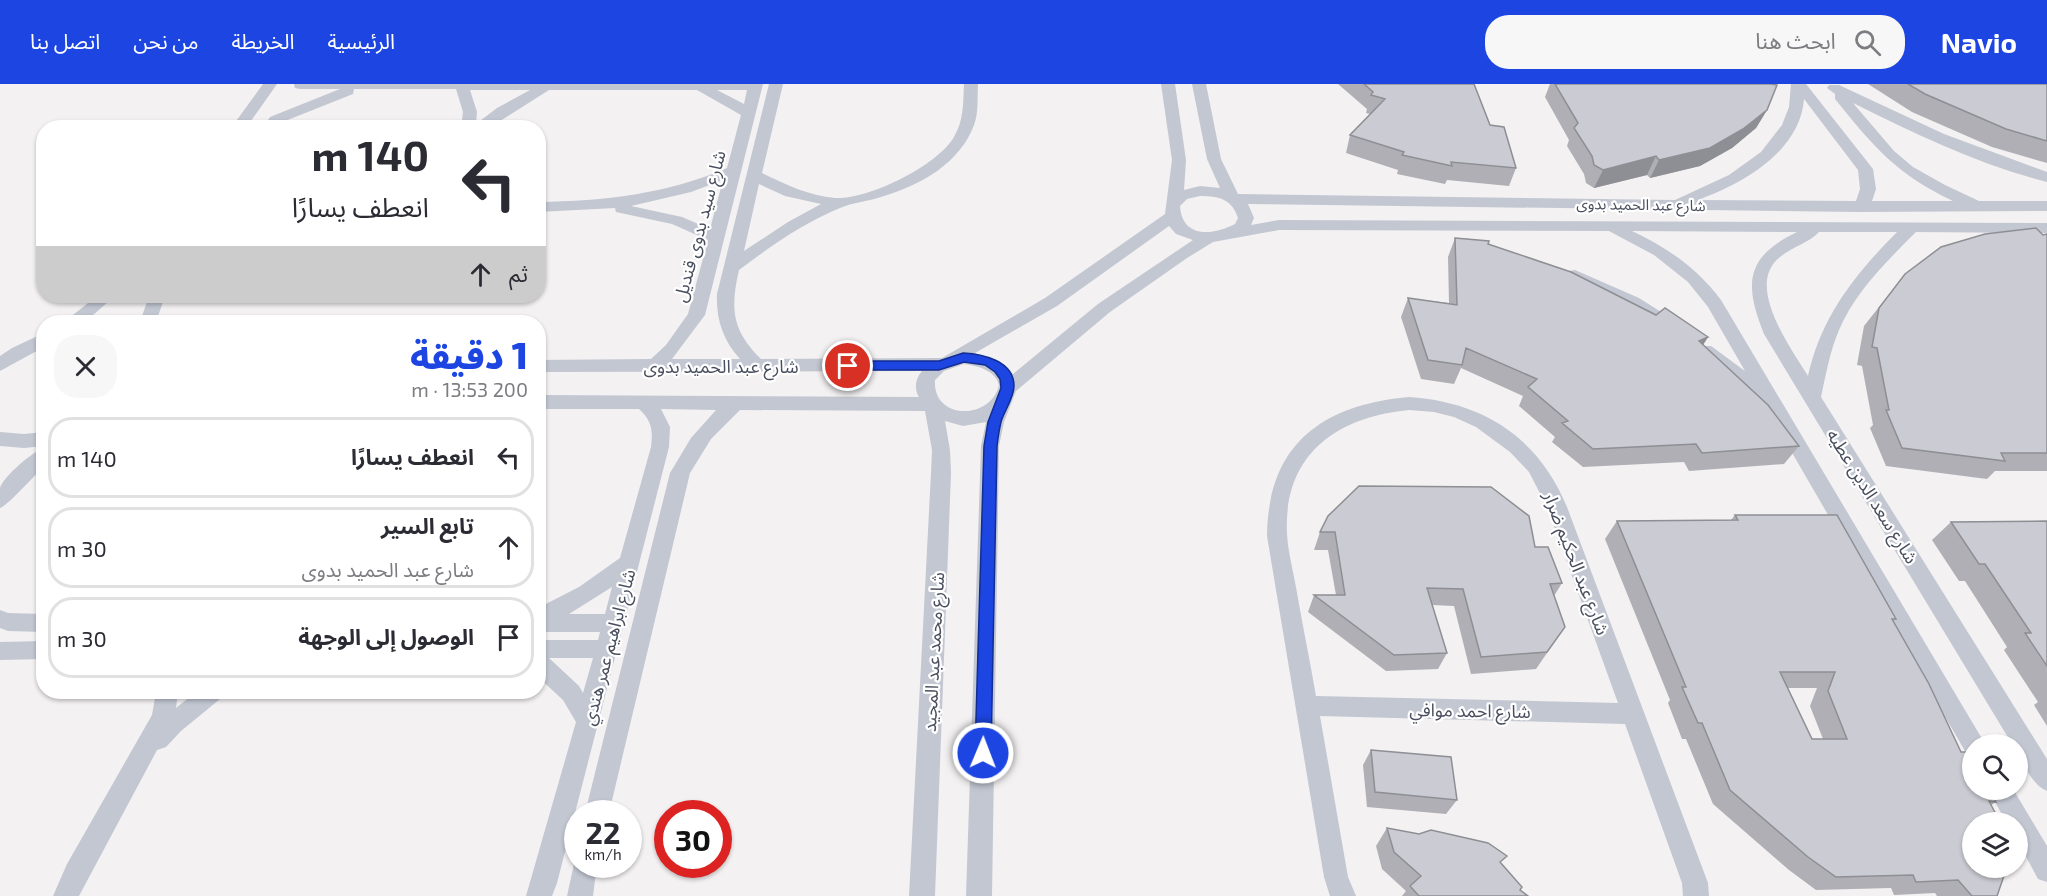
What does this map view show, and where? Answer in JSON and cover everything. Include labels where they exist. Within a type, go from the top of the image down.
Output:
[{"type":"street","points":[[244,120],[270,84]]},
{"type":"street","points":[[757,366],[736,342],[724,314],[725,294],[776,84]]},
{"type":"street","points":[[731,268],[782,232],[836,203],[896,188],[943,159],[958,142],[967,125],[971,84]]},
{"type":"street","points":[[1168,84],[1179,160],[1176,200]]},
{"type":"street","points":[[1199,84],[1214,159],[1232,197]]},
{"type":"street","points":[[1669,205],[1709,191],[1743,174],[1768,153],[1786,131],[1796,107],[1798,84]]},
{"type":"street","points":[[1798,84],[1865,169],[1870,183],[1868,196],[1860,207]]},
{"type":"street","points":[[276,120],[301,85],[756,85]]},
{"type":"street","points":[[281,120],[323,99],[374,85]]},
{"type":"street","name":"شارع سيد بدوى قنديل","points":[[655,366],[672,350],[696,315],[756,85]]},
{"type":"street","points":[[462,86],[470,112],[469,120]]},
{"type":"street","points":[[490,120],[548,86]]},
{"type":"street","points":[[694,86],[724,98],[749,114]]},
{"type":"street","points":[[1833,86],[1887,116],[1947,142],[2047,177]]},
{"type":"street","points":[[1833,86],[1887,153],[1905,168],[1927,182],[1982,207]]},
{"type":"street","points":[[546,207],[605,206],[687,190],[734,170]]},
{"type":"street","points":[[754,175],[790,193],[836,203]]},
{"type":"street","points":[[1200,191],[1221,193],[1232,197],[1242,205],[1246,219],[1237,232],[1228,236],[1208,238],[1185,231],[1171,217],[1172,205],[1182,195],[1200,191]]},
{"type":"street","name":"شارع عبد الحميد بدوى","points":[[1232,197],[1669,205],[2047,206]]},
{"type":"street","points":[[605,206],[676,220],[717,238]]},
{"type":"street","name":"شارع عبد الحميد بدوى","points":[[546,366],[944,363],[1051,302],[1171,217]]},
{"type":"street","name":"شارع عبد الحميد بدوى","points":[[1237,232],[1279,225],[2047,228]]},
{"type":"street","points":[[1421,225],[1476,242]]},
{"type":"street","name":"شارع سعد الدين عطيه","points":[[1611,227],[1674,260],[1699,281],[1734,334],[1967,734]]},
{"type":"street","name":"شارع سعد الدين عطيه","points":[[1819,228],[1786,242],[1767,259],[1758,280],[1760,305],[1773,334],[2047,780]]},
{"type":"street","points":[[1812,397],[1824,345],[1845,301],[1875,263],[1911,228]]},
{"type":"street","points":[[979,896],[990,446],[995,422],[1006,394],[1006,378],[1000,369],[990,362],[963,358],[944,363],[930,373],[925,383],[925,394],[932,406],[944,414],[972,418],[996,408],[1006,394],[1088,318],[1167,261],[1208,238]]},
{"type":"street","points":[[1562,271],[1633,302],[1686,335],[1772,400]]},
{"type":"street","points":[[84,315],[98,303]]},
{"type":"street","points":[[696,315],[714,317],[724,314]]},
{"type":"street","points":[[1734,334],[1773,334]]},
{"type":"street","points":[[0,356],[36,342]]},
{"type":"street","points":[[0,365],[36,344]]},
{"type":"street","name":"شارع عبد الحميد بدوى","points":[[546,402],[737,402],[932,406]]},
{"type":"street","name":"شارع ابراهيم عمر هندي","points":[[539,896],[608,649],[662,431],[657,415],[642,402]]},
{"type":"street","name":"شارع ابراهيم عمر هندي","points":[[600,800],[680,474],[689,453],[702,434],[737,402]]},
{"type":"street","name":"شارع عبد الحكيم ضرار","points":[[1337,890],[1277,536],[1277,506],[1285,477],[1300,453],[1321,432],[1347,417],[1380,406],[1418,404],[1458,411],[1491,428],[1520,450],[1543,477],[1557,507],[1698,892]]},
{"type":"street","name":"شارع محمد عبد المجيد","points":[[922,896],[941,472],[941,450],[932,406]]},
{"type":"street","points":[[0,440],[36,440]]},
{"type":"street","points":[[0,500],[17,479],[36,462]]},
{"type":"street","points":[[546,615],[565,607],[600,586],[631,561]]},
{"type":"street","points":[[3,623],[36,623]]},
{"type":"street","points":[[546,623],[614,624]]},
{"type":"street","points":[[546,649],[608,649]]},
{"type":"street","points":[[0,651],[36,650]]},
{"type":"street","points":[[546,667],[571,693],[588,722]]},
{"type":"street","points":[[66,896],[76,873],[163,717],[166,699]]},
{"type":"street","points":[[142,757],[173,724],[203,699]]},
{"type":"street","name":"شارع احمد موافي","points":[[1306,706],[1633,714]]},
{"type":"street","points":[[2006,800],[2047,870]]},
{"type":"street","points":[[580,896],[583,878]]},
{"type":"building","points":[[1364,84],[1474,84],[1490,125],[1504,127],[1516,168],[1451,162],[1452,166],[1402,155],[1404,152],[1350,135],[1385,99],[1371,95],[1373,92]]},
{"type":"building","points":[[1555,84],[1777,85],[1767,110],[1743,129],[1710,148],[1659,160],[1656,156],[1603,170],[1594,165],[1592,156],[1574,128],[1578,123]]},
{"type":"building","points":[[1908,84],[2047,84],[2047,141],[2006,129],[1925,94]]},
{"type":"building","points":[[2036,228],[2043,235],[2047,234],[2047,453],[2001,453],[2005,461],[1902,448],[1886,410],[1889,410],[1877,348],[1872,347],[1879,308],[1905,274],[1941,247],[1985,234]]},
{"type":"building","points":[[1455,238],[1489,241],[1488,244],[1571,272],[1656,315],[1665,308],[1708,337],[1699,341],[1768,405],[1799,446],[1702,453],[1696,444],[1593,449],[1562,423],[1568,421],[1528,387],[1537,379],[1466,348],[1462,365],[1428,360],[1408,298],[1457,305]]},
{"type":"building","points":[[1359,486],[1491,487],[1529,516],[1535,547],[1548,547],[1562,583],[1550,584],[1565,627],[1547,652],[1481,657],[1463,589],[1427,588],[1447,653],[1394,655],[1314,595],[1345,595],[1335,532],[1320,532],[1328,516]]},
{"type":"building","points":[[1735,515],[1837,515],[1896,619],[1892,619],[1929,684],[1962,752],[1962,800],[1995,800],[1996,802],[1989,801],[1995,812],[1962,812],[1962,878],[2003,878],[1997,896],[1972,896],[1958,880],[1916,882],[1913,875],[1836,877],[1808,857],[1730,790],[1702,723],[1698,723],[1682,687],[1686,687],[1617,521],[1738,520]],"holes":[[[1780,672],[1835,672],[1828,691],[1847,739],[1812,739]]]},
{"type":"building","points":[[2047,521],[2047,666],[2025,633],[2031,633],[1985,564],[1979,564],[1951,522]]},
{"type":"building","points":[[1371,750],[1451,757],[1457,800],[1375,792]]},
{"type":"building","points":[[1387,828],[1419,834],[1431,830],[1488,843],[1507,856],[1500,862],[1522,887],[1520,890],[1528,896],[1419,896],[1410,886],[1421,876],[1394,852]]},
{"type":"route","points":[[848,366],[939,365],[950,360],[977,358],[990,362],[1000,369],[1006,378],[1008,388],[995,422],[990,446],[983,753]]}]
